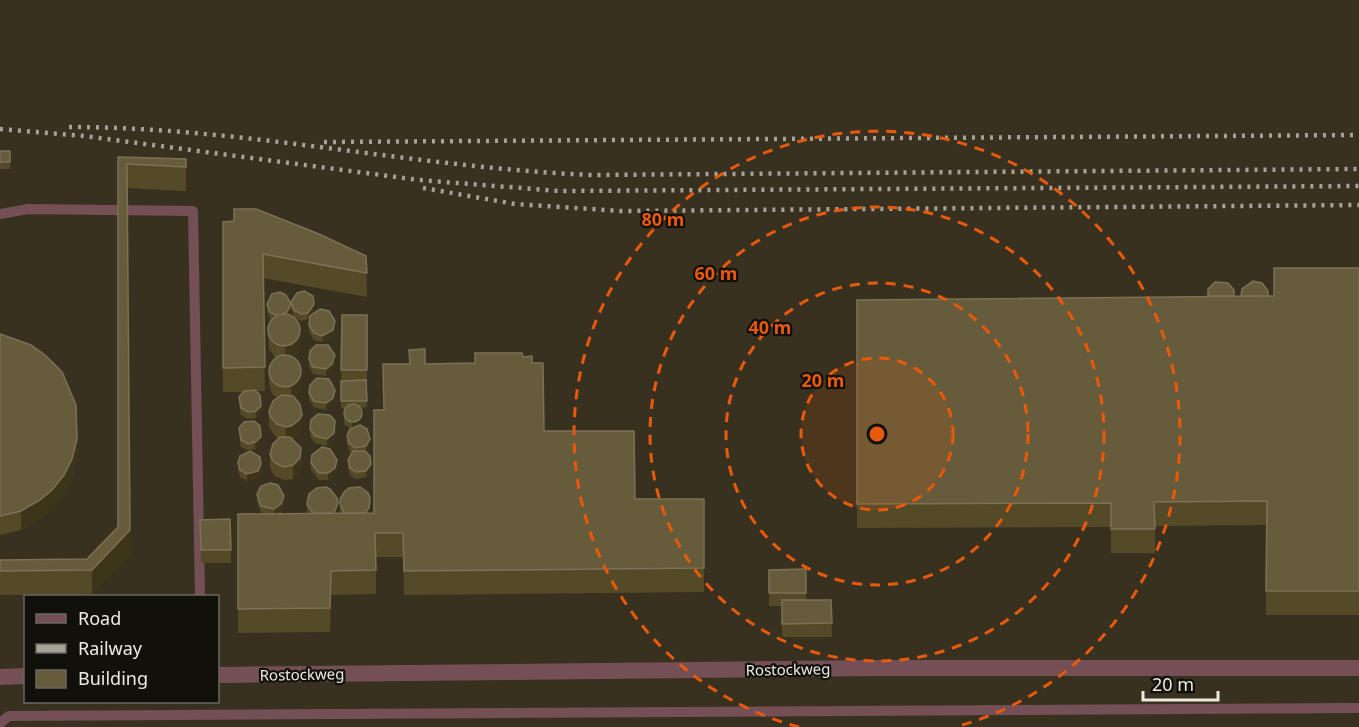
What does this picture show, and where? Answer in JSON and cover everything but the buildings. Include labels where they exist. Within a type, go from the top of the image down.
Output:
[{"type":"street","name":"Rostockweg","points":[[219,675],[878,668],[1359,668]]},
{"type":"street","points":[[0,677],[24,676]]},
{"type":"lane","points":[[0,214],[28,209],[193,211],[200,595]]},
{"type":"lane","points":[[0,723],[9,716],[1359,708]]},
{"type":"shaded area","points":[[0,0],[1359,0],[1359,727],[0,727]]},
{"type":"railway","points":[[69,127],[200,134],[461,165],[592,175],[1359,169]]},
{"type":"railway","points":[[0,129],[84,136],[419,180],[559,191],[1359,186]]},
{"type":"railway","points":[[324,142],[1359,135]]},
{"type":"railway","points":[[423,188],[515,204],[621,211],[1359,205]]}]
